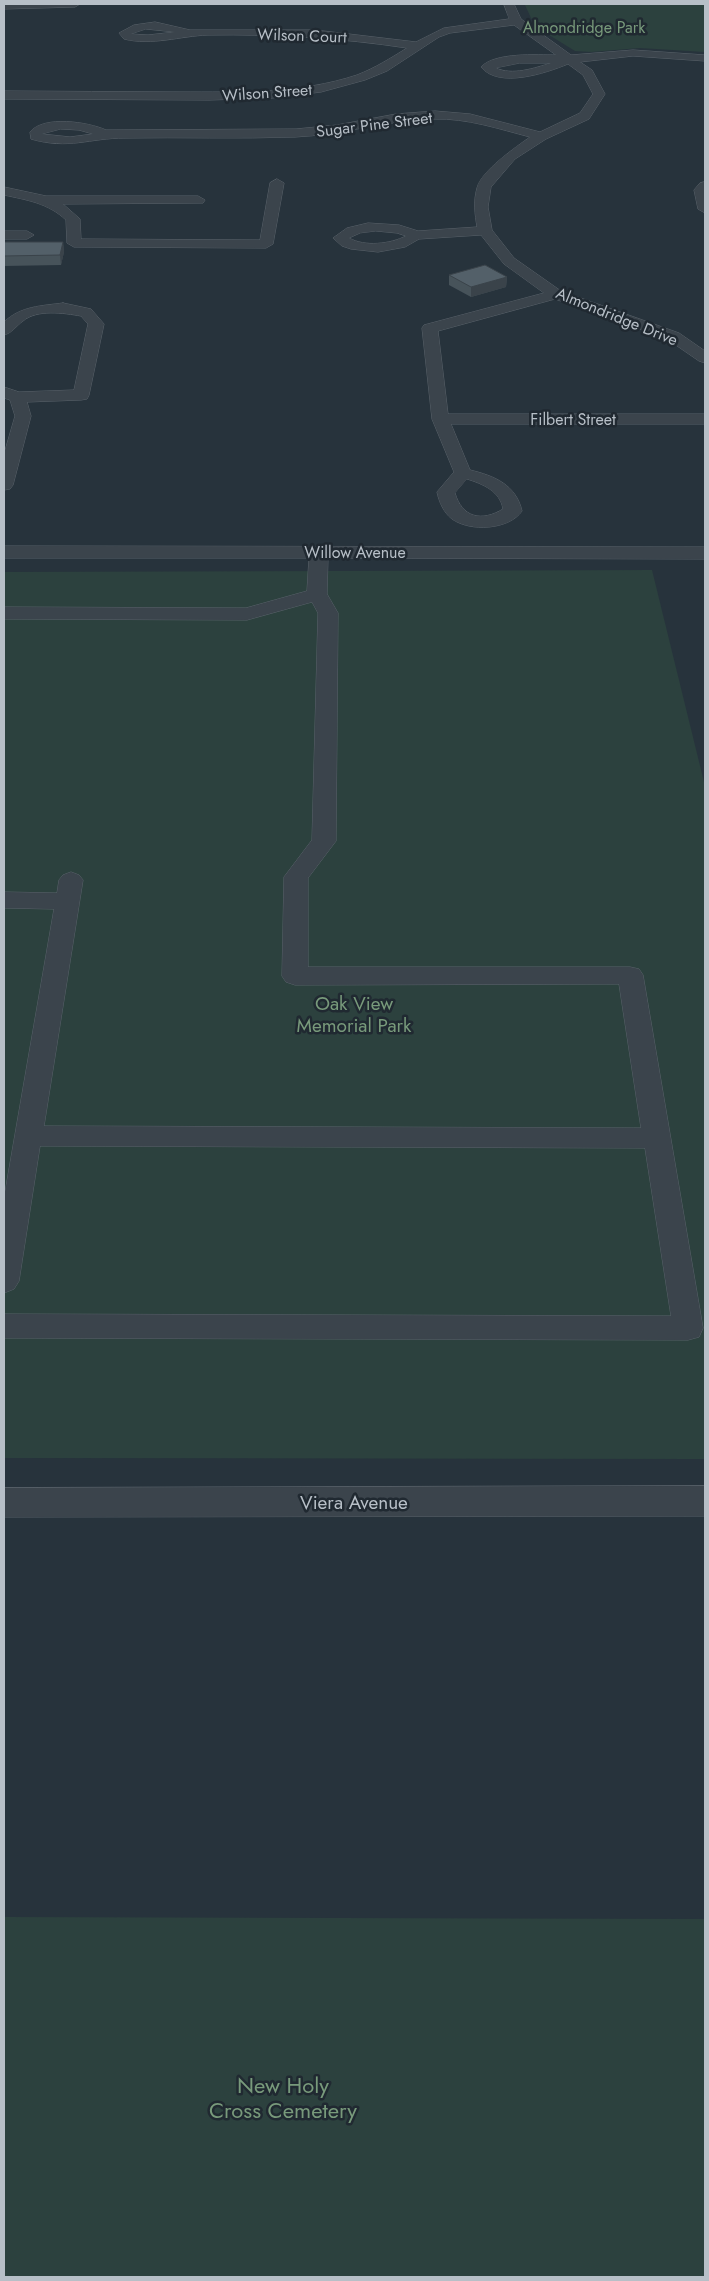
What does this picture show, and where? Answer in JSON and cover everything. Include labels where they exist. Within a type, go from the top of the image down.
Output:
[{"type":"street","points":[[4,6],[75,4]]},
{"type":"street","points":[[509,4],[516,21]]},
{"type":"street","name":"Wilson Street","points":[[4,95],[209,100],[321,88],[362,77],[384,68],[435,35],[448,30],[516,21]]},
{"type":"street","name":"Almondridge Drive","points":[[516,21],[588,72],[599,94],[585,116],[540,136],[510,156],[484,186],[480,207],[485,231],[509,261],[556,294],[673,336],[705,358]]},
{"type":"street","name":"Wilson Court","points":[[186,32],[300,33],[351,36],[418,46]]},
{"type":"street","points":[[571,59],[554,67],[514,74],[500,74],[491,71],[487,67],[497,63],[520,60],[571,59],[633,53],[705,58]]},
{"type":"street","name":"Sugar Pine Street","points":[[104,134],[205,128],[296,133],[337,129],[396,118],[435,115],[470,118],[540,136]]},
{"type":"street","points":[[4,191],[46,200],[62,207],[73,219],[74,243],[266,244],[277,183]]},
{"type":"street","points":[[705,186],[701,190],[705,209]]},
{"type":"street","points":[[46,200],[198,200]]},
{"type":"street","points":[[416,235],[485,231]]},
{"type":"street","points":[[4,235],[27,235]]},
{"type":"street","points":[[464,473],[440,419],[430,328],[556,294]]},
{"type":"street","points":[[4,330],[19,316],[34,311],[62,308],[86,312],[96,324],[81,395],[11,395],[23,416],[4,485]]},
{"type":"street","name":"Filbert Street","points":[[440,419],[705,419]]},
{"type":"street","name":"Willow Avenue","points":[[4,552],[705,553]]},
{"type":"street","points":[[4,1326],[688,1328],[630,975],[295,976],[296,876],[324,841],[328,613],[317,594],[318,552]]},
{"type":"street","points":[[4,614],[247,614],[317,594]]},
{"type":"street","points":[[4,900],[69,890],[4,1281]]},
{"type":"street","points":[[28,1136],[656,1138]]},
{"type":"street","name":"Viera Avenue","points":[[4,1503],[705,1500]]},
{"type":"green space","name":"Almondridge Park","points":[[705,4],[705,52],[640,48],[591,52],[575,51],[541,30],[531,18],[525,5]]},
{"type":"green space","name":"Oak View Memorial Park","points":[[652,570],[705,786],[705,1459],[4,1458],[4,572]]},
{"type":"green space","name":"New Holy Cross Cemetery","points":[[4,1917],[705,1919],[705,2277],[4,2277]]},
{"type":"building","points":[[4,242],[63,242],[60,255],[4,256]]},
{"type":"building","points":[[485,265],[507,277],[471,287],[449,275]]}]
